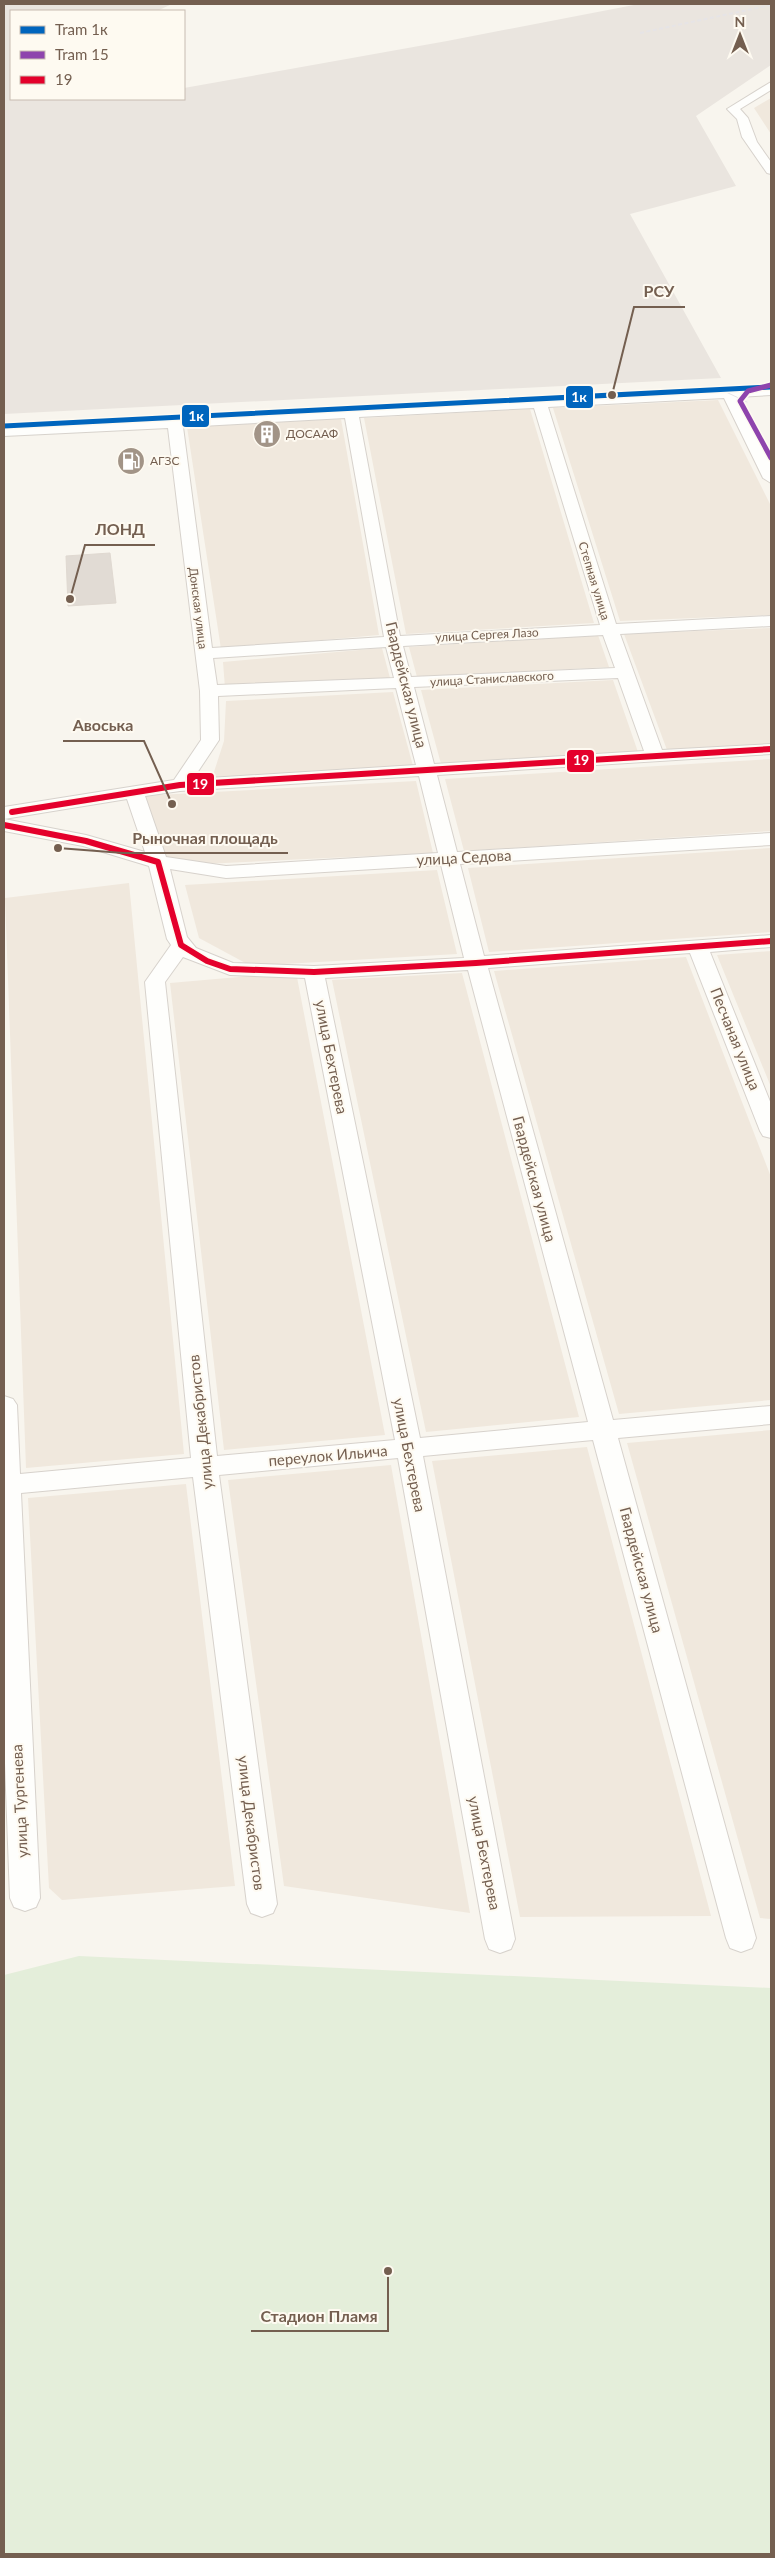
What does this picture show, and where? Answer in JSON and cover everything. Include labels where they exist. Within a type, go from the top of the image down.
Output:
[{"type":"street","points":[[771,84],[729,117],[741,115],[746,124],[746,132],[771,170]]},
{"type":"street","points":[[4,432],[771,391]]},
{"type":"street","points":[[729,393],[771,478]]},
{"type":"street","name":"Степная улица","points":[[540,404],[608,628],[655,756]]},
{"type":"street","name":"Гвардейская улица","points":[[351,414],[393,641],[428,769],[476,963],[741,1938]]},
{"type":"street","name":"Донская улица","points":[[175,423],[209,691],[210,740],[180,785]]},
{"type":"street","name":"улица Сергея Лазо","points":[[204,654],[247,649],[608,628],[771,621]]},
{"type":"street","name":"улица Станиславского","points":[[209,691],[624,673]]},
{"type":"street","points":[[4,823],[47,808],[134,791],[180,785],[771,749]]},
{"type":"street","points":[[134,791],[158,862],[181,945],[207,961],[230,969],[314,972],[476,963],[771,941]]},
{"type":"street","name":"улица Седова","points":[[4,823],[86,841],[158,862],[226,872],[771,839]]},
{"type":"street","name":"улица Декабристов","points":[[181,945],[155,982],[205,1467],[262,1904]]},
{"type":"street","name":"Песчаная улица","points":[[698,947],[771,1131]]},
{"type":"street","name":"улица Бехтерева","points":[[314,972],[408,1448],[500,1939]]},
{"type":"street","name":"улица Тургенева","points":[[4,1405],[5,1485],[25,1898]]},
{"type":"street","name":"переулок Ильича","points":[[5,1485],[771,1415]]},
{"type":"shaded area","points":[[4,4],[172,4],[159,10],[10,10],[10,100],[185,100],[185,88],[447,41],[639,4],[771,4],[771,65],[696,116],[736,186],[630,214],[721,378],[4,414]]},
{"type":"shaded area","points":[[771,98],[771,134],[754,108]]},
{"type":"shaded area","points":[[718,400],[771,506],[771,615],[620,621],[553,408]]},
{"type":"shaded area","points":[[530,409],[594,623],[406,634],[364,418]]},
{"type":"shaded area","points":[[341,419],[379,635],[221,649],[187,427]]},
{"type":"shaded area","points":[[771,628],[771,744],[667,750],[624,634]]},
{"type":"shaded area","points":[[598,635],[609,667],[417,677],[409,647]]},
{"type":"shaded area","points":[[382,648],[390,678],[225,688],[223,662]]},
{"type":"shaded area","points":[[613,680],[638,752],[441,764],[421,690]]},
{"type":"shaded area","points":[[393,692],[413,766],[212,778],[224,741],[226,701]]},
{"type":"shaded area","points":[[771,759],[771,831],[464,851],[445,779]]},
{"type":"shaded area","points":[[416,781],[433,853],[161,866],[139,796]]},
{"type":"shaded area","points":[[771,848],[771,932],[489,952],[468,868]]},
{"type":"shaded area","points":[[437,870],[457,954],[251,966],[199,938],[185,885]]},
{"type":"shaded area","points":[[129,883],[184,1454],[26,1468],[5,898]]},
{"type":"shaded area","points":[[771,951],[771,1087],[717,955]]},
{"type":"shaded area","points":[[686,957],[771,1177],[771,1400],[619,1414],[494,971]]},
{"type":"shaded area","points":[[296,972],[385,1435],[224,1450],[170,983]]},
{"type":"shaded area","points":[[462,973],[579,1417],[426,1432],[332,980]]},
{"type":"shaded area","points":[[771,1430],[771,1919],[760,1918],[627,1443]]},
{"type":"shaded area","points":[[587,1447],[711,1916],[520,1917],[432,1461]]},
{"type":"shaded area","points":[[391,1465],[470,1913],[284,1886],[228,1480]]},
{"type":"shaded area","points":[[186,1484],[235,1886],[62,1900],[49,1888],[28,1498]]},
{"type":"green space","points":[[79,1956],[771,1988],[771,2554],[4,2554],[4,1975]]},
{"type":"building","points":[[110,553],[116,603],[68,606],[66,556]]},
{"type":"tram line","name":"15","points":[[771,385],[748,391],[740,401],[771,458]]},
{"type":"tram line","name":"1к","points":[[4,426],[771,387]]},
{"type":"tram line","points":[[695,389],[726,392],[747,402]]},
{"type":"railway","points":[[640,33],[771,5]]},
{"type":"transit line","name":"19","points":[[12,812],[180,785],[771,749]]},
{"type":"transit line","name":"19","points":[[4,825],[86,841],[158,862],[181,945],[207,961],[230,969],[314,972],[476,963],[771,941]]},
{"type":"place","name":"РСУ","points":[[612,395]]},
{"type":"place","name":"ДОСААФ","points":[[267,434]]},
{"type":"place","name":"АГЗС","points":[[131,461]]},
{"type":"place","name":"ЛОНД","points":[[70,599]]},
{"type":"place","name":"Авоська","points":[[172,804]]},
{"type":"place","name":"Рыночная площадь","points":[[58,848]]},
{"type":"place","name":"Стадион Пламя","points":[[388,2271]]}]
